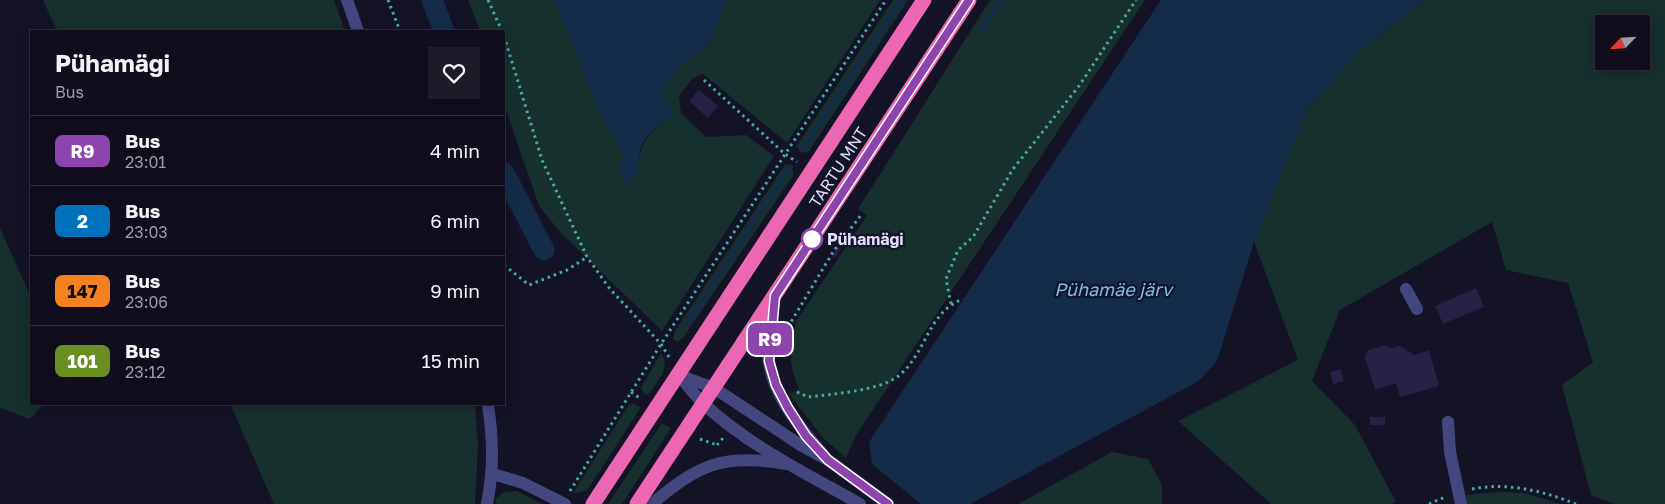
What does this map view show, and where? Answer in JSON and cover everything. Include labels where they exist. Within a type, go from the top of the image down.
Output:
[{"type":"highway","name":"TARTU MNT","points":[[593,504],[924,0]]},
{"type":"highway","name":"TARTU MNT","points":[[637,504],[969,0]]},
{"type":"street","points":[[346,0],[358,30]]},
{"type":"street","points":[[1406,289],[1417,309]]},
{"type":"street","points":[[775,296],[769,361],[776,385],[806,436],[828,460]]},
{"type":"street","points":[[679,375],[714,388],[802,446],[828,460],[888,504]]},
{"type":"street","points":[[679,375],[703,404],[732,427],[792,465],[860,504]]},
{"type":"street","points":[[487,504],[493,474],[493,436],[488,405]]},
{"type":"street","points":[[1448,422],[1450,452],[1460,498]]},
{"type":"street","points":[[652,504],[680,480],[707,466],[733,460],[750,459],[792,465]]},
{"type":"street","points":[[493,474],[523,483],[564,503]]},
{"type":"path","points":[[388,0],[400,30]]},
{"type":"path","points":[[488,0],[502,30]]},
{"type":"path","points":[[564,503],[661,344],[886,0]]},
{"type":"path","points":[[950,304],[946,278],[958,250],[973,237],[1013,169],[1079,86],[1136,0]]},
{"type":"path","points":[[505,39],[542,160],[587,257],[610,289],[661,344],[679,375]]},
{"type":"path","points":[[704,80],[785,154],[812,172]]},
{"type":"path","points":[[785,335],[790,320],[801,302],[861,215]]},
{"type":"path","points":[[505,266],[529,285],[568,270],[587,257]]},
{"type":"path","points":[[795,390],[808,397],[884,384],[898,376],[913,359],[937,318],[950,304],[963,300]]},
{"type":"path","points":[[631,392],[644,402]]},
{"type":"path","points":[[1429,504],[1460,498],[1484,487],[1518,487],[1558,497],[1576,504]]},
{"type":"green space","points":[[43,0],[334,0],[345,30],[57,30]]},
{"type":"green space","points":[[468,0],[554,0],[605,124],[620,145],[624,158],[637,169],[641,150],[647,138],[672,115],[665,101],[663,90],[681,64],[709,45],[727,0],[880,0],[787,143],[703,74],[692,79],[679,96],[681,113],[706,137],[746,135],[774,156],[662,331],[560,232],[539,206],[505,107],[505,30],[480,30]]},
{"type":"green space","points":[[893,0],[908,0],[808,153],[796,147]]},
{"type":"green space","points":[[990,0],[1145,0],[856,435],[846,458],[824,439],[789,394],[799,389],[795,380],[790,354],[794,329],[797,320],[867,215],[858,209]]},
{"type":"green space","points":[[1425,0],[1665,0],[1665,504],[1615,504],[1591,495],[1562,385],[1593,362],[1568,283],[1506,270],[1492,222],[1340,310],[1312,381],[1355,425],[1396,502],[1390,504],[1271,504],[1178,421],[1298,360],[1254,242],[1306,111],[1357,53]]},
{"type":"green space","points":[[786,163],[793,171],[793,176],[683,338],[677,342],[673,339],[675,331]]},
{"type":"green space","points":[[0,228],[30,295],[30,405],[43,405],[30,419],[0,408]]},
{"type":"green space","points":[[661,353],[665,364],[664,369],[659,380],[648,395],[641,388]]},
{"type":"green space","points":[[633,403],[641,407],[592,483],[586,491],[573,493],[628,406]]},
{"type":"green space","points":[[230,405],[475,405],[478,445],[475,504],[274,504]]},
{"type":"green space","points":[[662,423],[671,428],[622,504],[608,504]]},
{"type":"green space","points":[[1112,452],[1148,459],[1162,485],[1162,504],[1018,504]]},
{"type":"green space","points":[[517,491],[542,504],[496,504],[496,498],[505,492]]},
{"type":"green space","points":[[1499,492],[1524,493],[1561,504],[1467,504],[1466,495]]},
{"type":"water","points":[[554,0],[727,0],[709,45],[681,64],[663,90],[665,101],[672,106],[672,115],[649,134],[641,146],[637,169],[630,185],[622,177],[618,167],[624,158],[620,145],[605,124]]},
{"type":"water","name":"Pühamäe järv","points":[[1161,0],[1425,0],[1357,53],[1306,111],[1254,242],[1217,361],[1199,381],[970,504],[921,504],[872,464],[869,442]]},
{"type":"building","points":[[699,90],[718,106],[708,118],[689,101]]},
{"type":"building","points":[[838,247],[841,249],[835,258],[832,256]]},
{"type":"building","points":[[1476,288],[1484,307],[1443,324],[1435,306]]},
{"type":"building","points":[[1386,345],[1391,348],[1400,346],[1414,355],[1429,350],[1439,386],[1400,397],[1396,383],[1375,390],[1365,357],[1368,350]]},
{"type":"building","points":[[1341,369],[1344,381],[1333,384],[1330,372]]},
{"type":"building","points":[[1370,417],[1385,417],[1385,425],[1370,425]]},
{"type":"waterway","points":[[432,0],[444,30]]},
{"type":"waterway","points":[[802,150],[902,0]]},
{"type":"waterway","points":[[982,30],[1001,0]]},
{"type":"waterway","points":[[688,322],[790,167]]},
{"type":"waterway","points":[[505,175],[544,250]]},
{"type":"bus line","name":"R9","points":[[888,504],[828,460],[806,436],[788,408],[776,385],[769,361],[775,296],[969,0]]},
{"type":"place","name":"Pühamägi","points":[[812,239]]}]
